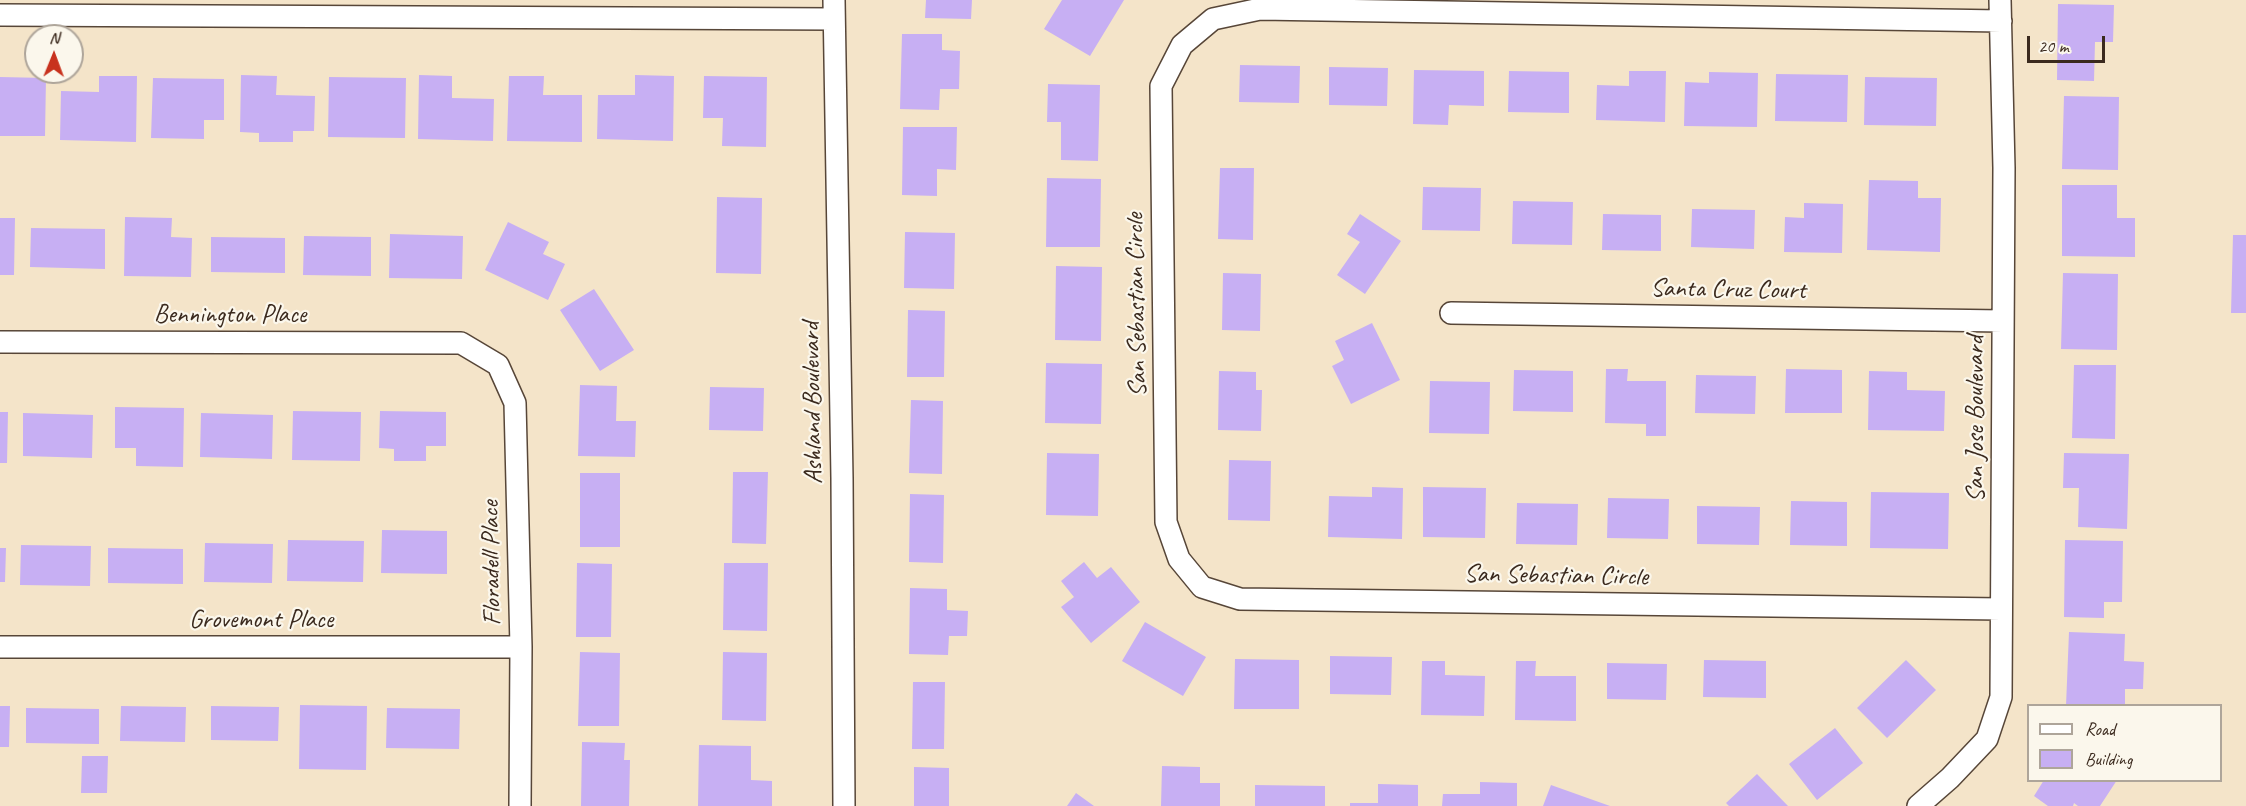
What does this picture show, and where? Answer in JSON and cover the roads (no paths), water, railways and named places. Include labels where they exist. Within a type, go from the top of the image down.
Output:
[{"type":"street","points":[[0,15],[834,9]]},
{"type":"street","name":"Ashland Boulevard","points":[[834,9],[844,806]]},
{"type":"street","name":"San Sebastian Circle","points":[[2001,10],[1260,9],[1213,19],[1182,45],[1161,86],[1166,522],[1179,559],[1202,588],[1240,598],[2001,609]]},
{"type":"street","name":"San Jose Boulevard","points":[[1918,806],[1950,778],[1987,740],[2001,697],[2003,321],[2001,10]]},
{"type":"street","name":"Santa Cruz Court","points":[[1451,313],[2003,321]]},
{"type":"street","name":"Bennington Place","points":[[0,342],[461,343]]},
{"type":"street","name":"Floradell Place","points":[[461,343],[498,365],[515,403],[521,647],[520,806]]},
{"type":"street","name":"Grovemont Place","points":[[0,647],[521,647]]}]
